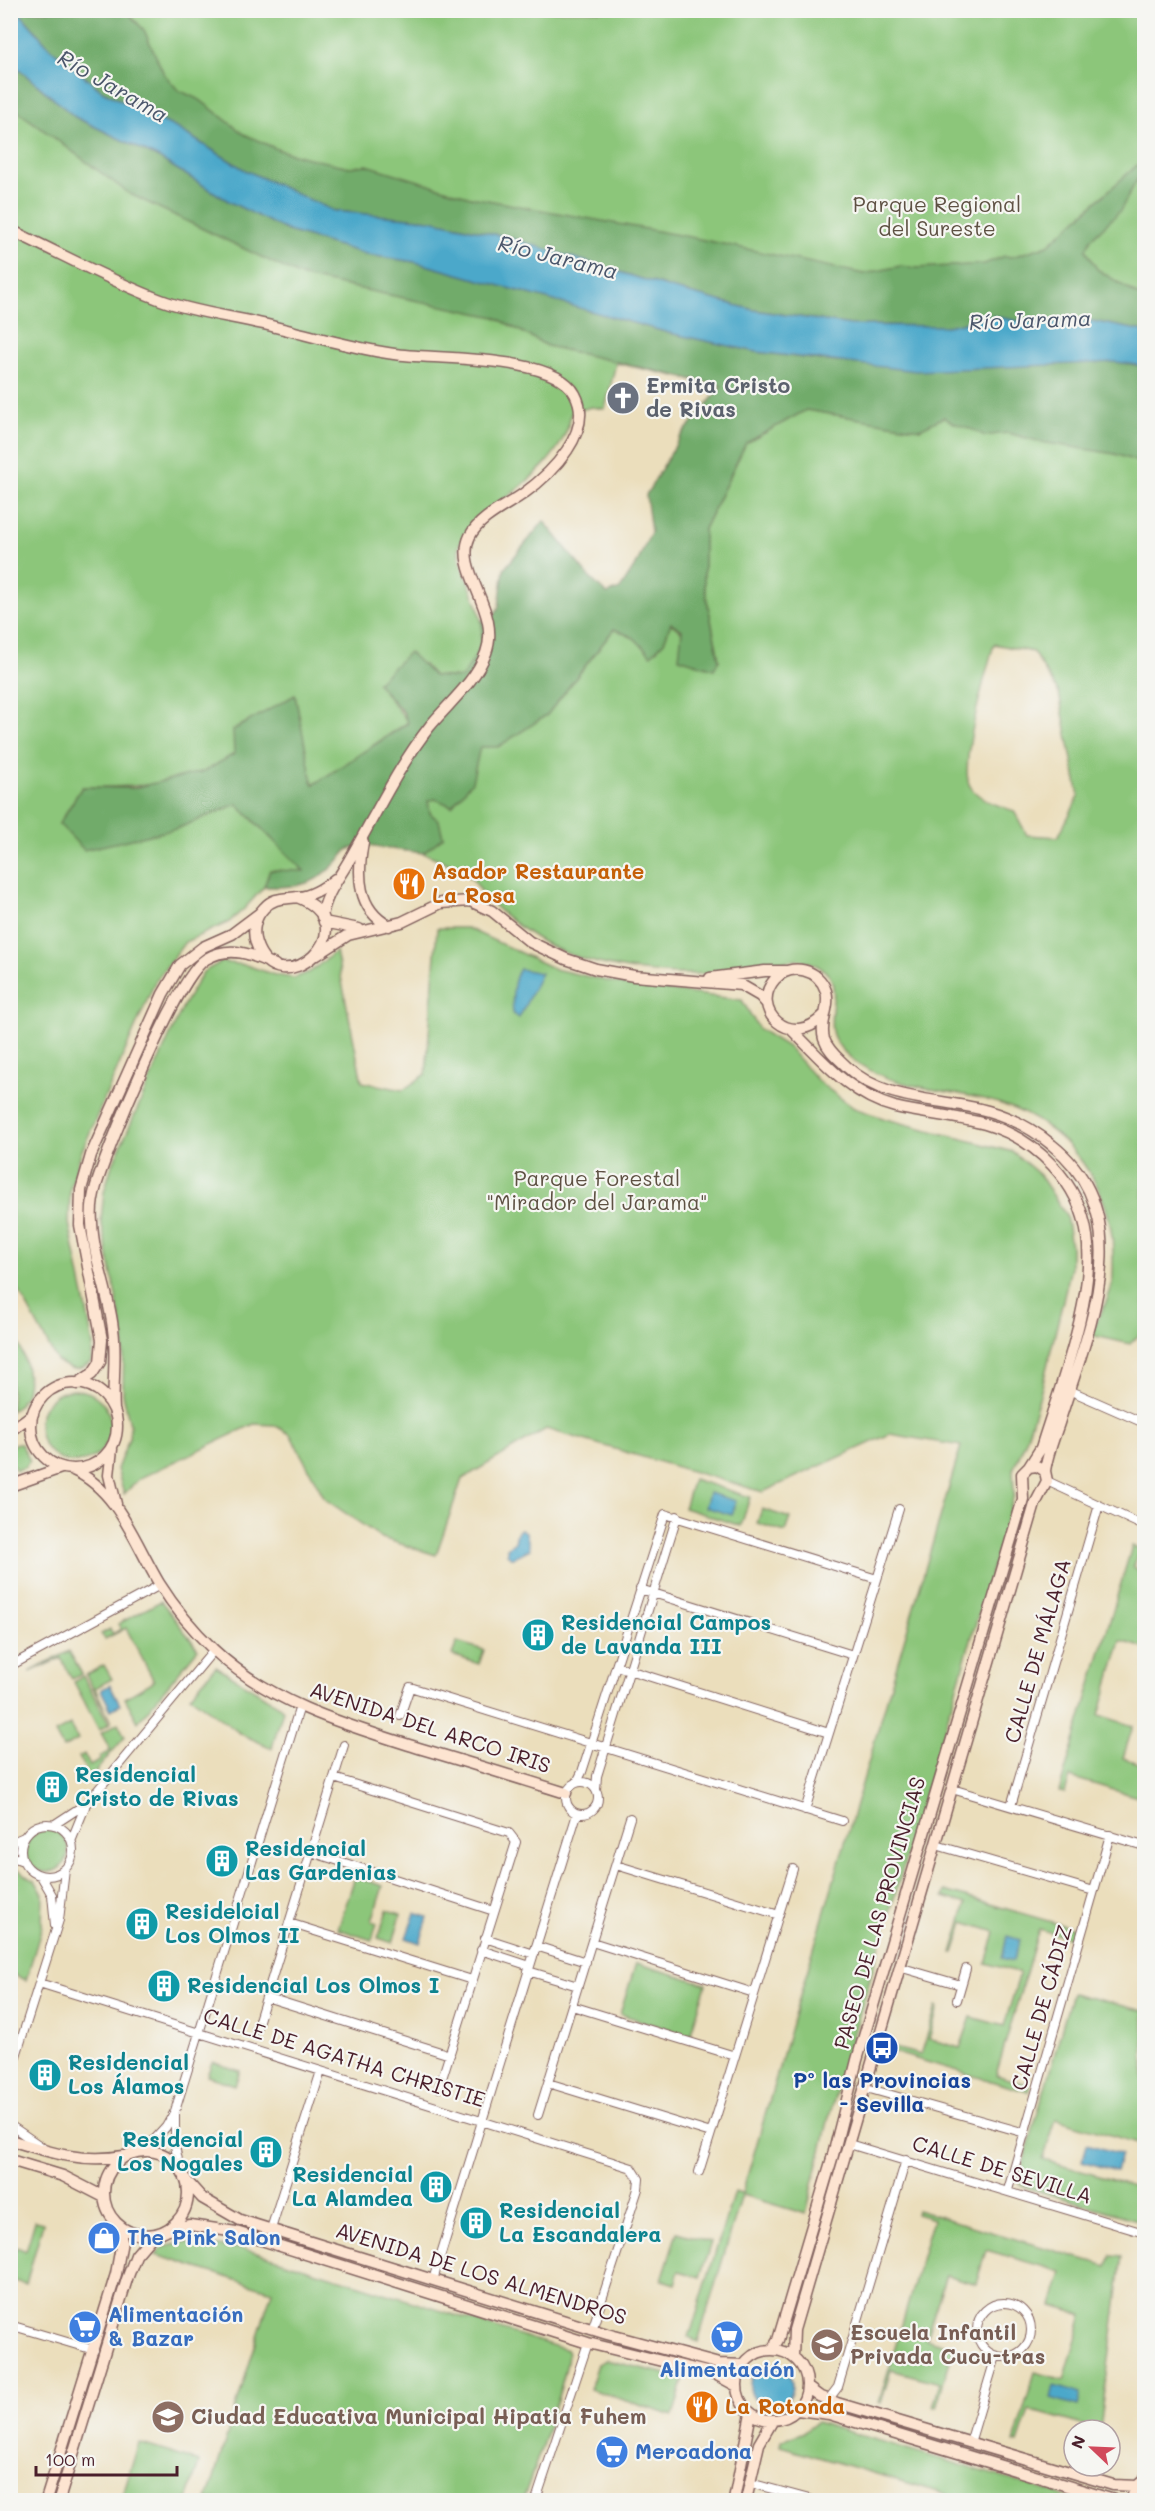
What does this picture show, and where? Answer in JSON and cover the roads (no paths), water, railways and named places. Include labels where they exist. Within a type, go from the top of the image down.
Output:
[{"type":"street","points":[[10,230],[174,304],[393,354],[536,368],[563,379],[575,394],[580,420],[570,444],[540,480],[478,525],[469,538],[466,555],[489,618],[489,643],[485,654],[474,674],[411,750],[325,901],[323,920],[325,940],[317,955]]},
{"type":"street","points":[[368,825],[360,866],[361,890],[371,912],[389,926]]},
{"type":"street","points":[[77,1384],[92,1374],[100,1362],[102,1340],[80,1225],[81,1190],[91,1155],[172,979],[191,955],[223,939],[279,898],[297,897],[318,891],[344,870]]},
{"type":"street","points":[[297,897],[316,908],[323,920],[339,927],[365,930]]},
{"type":"street","points":[[10,1486],[67,1469],[95,1464],[112,1446],[117,1422],[114,1410],[113,1329],[92,1222],[95,1189],[104,1161],[174,1000],[192,973],[205,960],[221,954],[241,951],[275,965],[293,968],[302,966],[340,938],[365,930],[389,926],[441,903],[470,901],[492,911],[530,942],[566,959],[596,969],[741,985],[760,996],[775,1020],[791,1029],[822,1064],[868,1096],[892,1106],[984,1124],[1024,1142],[1055,1167],[1078,1204],[1087,1235],[1088,1252],[1082,1307],[1041,1448],[1022,1474],[1024,1487],[1033,1492],[1045,1480]]},
{"type":"street","points":[[261,913],[256,920],[255,937],[261,953],[275,965]]},
{"type":"street","points":[[691,981],[765,971],[807,971],[823,984],[827,1004],[823,1016],[808,1028],[791,1029]]},
{"type":"street","points":[[767,1004],[771,984],[787,971]]},
{"type":"street","name":"PASEO DE LAS PROVINCIAS","points":[[793,2357],[794,2330],[849,2144],[863,2087],[1094,1312],[1103,1251],[1097,1215],[1074,1167],[1046,1140],[1008,1118],[986,1111],[897,1093],[875,1085],[852,1071],[825,1042],[823,1016]]},
{"type":"street","points":[[10,1431],[33,1414],[48,1392],[60,1386],[77,1384],[99,1392],[114,1410]]},
{"type":"street","points":[[1069,1390],[1144,1423]]},
{"type":"street","points":[[33,1414],[32,1427],[37,1446],[49,1461],[67,1469]]},
{"type":"street","name":"AVENIDA DEL ARCO IRIS","points":[[112,1446],[109,1475],[119,1513]]},
{"type":"street","points":[[1029,1467],[1037,1466],[1045,1480],[1144,1526]]},
{"type":"street","name":"AVENIDA DEL ARCO IRIS","points":[[67,1469],[86,1475],[101,1488],[119,1513],[160,1585],[214,1650],[247,1676],[300,1706],[366,1731],[566,1793]]},
{"type":"street","name":"PASEO DE LAS PROVINCIAS","points":[[771,2350],[778,2340],[833,2154],[855,2068],[1023,1498],[1024,1487]]},
{"type":"street","name":"CALLE DE MÁLAGA","points":[[1011,1806],[1099,1505]]},
{"type":"street","points":[[805,1810],[898,1509]]},
{"type":"street","name":"AVENIDA DEL ARCO IRIS","points":[[577,1782],[592,1743],[663,1516],[667,1514],[677,1516]]},
{"type":"street","points":[[596,1790],[588,1783],[577,1782],[566,1793],[568,1808],[577,1814],[593,1810],[598,1800],[597,1776],[677,1516],[877,1579]]},
{"type":"street","points":[[10,1666],[160,1585]]},
{"type":"street","points":[[640,1589],[853,1655]]},
{"type":"street","points":[[10,1843],[25,1836],[38,1825],[55,1824],[87,1803],[214,1650]]},
{"type":"street","points":[[616,1666],[829,1733]]},
{"type":"street","name":"AVENIDA DEL ARCO IRIS","points":[[400,1716],[410,1687],[842,1821]]},
{"type":"street","points":[[144,2151],[166,2127],[175,2111],[300,1706]]},
{"type":"street","points":[[256,2030],[344,1746]]},
{"type":"street","points":[[334,1778],[510,1833],[516,1842],[439,2088]]},
{"type":"street","points":[[952,1789],[1144,1845]]},
{"type":"street","points":[[72,1839],[87,1803]]},
{"type":"street","points":[[433,2280],[577,1814]]},
{"type":"street","points":[[538,2115],[630,1818]]},
{"type":"street","points":[[25,1836],[21,1848],[23,1861],[27,1868],[41,1876],[54,1876],[65,1870],[72,1861],[74,1850],[72,1839],[65,1830],[55,1824]]},
{"type":"street","name":"CALLE DE CÁDIZ","points":[[1008,2190],[1110,1835]]},
{"type":"street","points":[[936,1845],[1094,1891]]},
{"type":"street","points":[[311,1852],[494,1911]]},
{"type":"street","points":[[10,1856],[23,1861]]},
{"type":"street","points":[[616,1865],[778,1915]]},
{"type":"street","points":[[699,2172],[793,1869]]},
{"type":"street","points":[[10,2075],[55,1929],[65,1870]]},
{"type":"street","points":[[41,1876],[52,1895],[55,1929]]},
{"type":"street","points":[[289,1923],[472,1980]]},
{"type":"street","points":[[485,1938],[586,1962]]},
{"type":"street","points":[[592,1942],[754,1992]]},
{"type":"street","points":[[482,1950],[578,1986]]},
{"type":"street","name":"PASEO DE LAS PROVINCIAS","points":[[898,1967],[961,1985]]},
{"type":"street","points":[[957,2000],[966,1969]]},
{"type":"street","name":"CALLE DE AGATHA CHRISTIE","points":[[39,1983],[482,2120],[624,2165],[636,2172],[638,2189],[592,2330]]},
{"type":"street","points":[[266,1997],[450,2055]]},
{"type":"street","points":[[572,2006],[735,2056]]},
{"type":"street","points":[[272,2229],[321,2071]]},
{"type":"street","points":[[548,2083],[711,2133]]},
{"type":"street","points":[[863,2087],[1025,2133]]},
{"type":"street","points":[[128,2155],[109,2172],[104,2197],[108,2213],[118,2225],[132,2234],[153,2235],[169,2229],[186,2207],[188,2193],[175,2146],[175,2111]]},
{"type":"street","points":[[10,2125],[48,2152]]},
{"type":"street","points":[[10,2140],[48,2152],[90,2160],[144,2151],[161,2154],[180,2169]]},
{"type":"street","name":"CALLE DE SEVILLA","points":[[849,2144],[1008,2190],[1144,2233]]},
{"type":"street","points":[[10,2160],[73,2180],[104,2197]]},
{"type":"street","points":[[828,2400],[838,2387],[906,2160]]},
{"type":"street","points":[[10,2166],[30,2166]]},
{"type":"street","name":"AVENIDA DE LOS ALMENDROS","points":[[185,2179],[202,2198],[240,2220],[592,2330],[719,2364],[744,2365]]},
{"type":"street","points":[[46,2500],[94,2350],[121,2255],[122,2241],[118,2225]]},
{"type":"street","name":"AVENIDA DE LOS ALMENDROS","points":[[169,2229],[190,2226],[236,2232],[588,2343],[715,2374],[737,2386]]},
{"type":"street","points":[[59,2500],[127,2279],[136,2255],[153,2235]]},
{"type":"street","points":[[997,2303],[1015,2305],[1029,2317],[1031,2335],[1022,2350],[1014,2355],[996,2356],[983,2347],[979,2340],[978,2321],[982,2313],[997,2303]]},
{"type":"street","points":[[10,2325],[94,2350]]},
{"type":"street","points":[[536,2500],[588,2343]]},
{"type":"street","points":[[771,2350],[793,2357],[806,2377],[807,2387],[797,2410],[790,2415],[773,2420],[751,2414],[742,2405],[737,2386],[744,2365],[759,2353],[771,2350]]},
{"type":"street","points":[[970,2443],[996,2356]]},
{"type":"street","points":[[807,2387],[828,2400],[1113,2485],[1141,2483]]},
{"type":"street","points":[[797,2410],[829,2414],[1113,2500]]},
{"type":"street","points":[[734,2500],[751,2414]]},
{"type":"street","points":[[746,2500],[759,2444],[773,2420]]},
{"type":"street","points":[[750,2482],[797,2498],[813,2500]]},
{"type":"street","points":[[1131,2500],[1141,2483]]},
{"type":"water","name":"Río Jarama","points":[[11,10],[18,11],[51,49],[102,91],[178,129],[245,170],[334,211],[430,220],[507,237],[674,289],[754,310],[851,325],[947,326],[993,316],[1028,323],[1092,321],[1144,331],[1144,366],[1116,362],[916,371],[757,352],[669,333],[415,262],[369,255],[288,231],[230,202],[159,158],[75,117],[11,62]]},
{"type":"water","points":[[520,969],[541,973],[519,1018],[513,1014],[513,997],[515,979]]},
{"type":"water","points":[[709,1493],[736,1501],[732,1515],[705,1507]]},
{"type":"water","points":[[521,1529],[526,1532],[530,1549],[512,1558],[507,1554],[507,1548],[515,1542],[517,1532]]},
{"type":"water","points":[[110,1685],[120,1705],[111,1710],[101,1690]]},
{"type":"water","points":[[415,1913],[428,1917],[420,1943],[406,1938]]},
{"type":"water","points":[[1007,1936],[1020,1940],[1013,1961],[1002,1958]]},
{"type":"water","points":[[1087,2144],[1121,2154],[1116,2171],[1082,2161]]},
{"type":"water","points":[[771,2365],[779,2366],[786,2371],[791,2378],[791,2394],[786,2401],[779,2406],[771,2407],[763,2406],[756,2401],[751,2394],[750,2386],[751,2378],[756,2371],[763,2366]]},
{"type":"water","points":[[1054,2386],[1081,2394],[1078,2406],[1051,2398]]},
{"type":"place","name":"Ermita Cristo de Rivas","points":[[623,398]]},
{"type":"place","name":"Asador Restaurante La Rosa","points":[[409,884]]},
{"type":"place","name":"Residencial Campos de Lavanda III","points":[[538,1635]]},
{"type":"place","name":"Residencial Cristo de Rivas","points":[[52,1787]]},
{"type":"place","name":"Residencial Las Gardenias","points":[[222,1861]]},
{"type":"place","name":"Residelcial Los Olmos II","points":[[142,1924]]},
{"type":"place","name":"Residencial Los Olmos I","points":[[164,1986]]},
{"type":"place","name":"Pº las Provincias - Sevilla","points":[[882,2048]]},
{"type":"place","name":"Residencial Los Álamos","points":[[45,2075]]},
{"type":"place","name":"Residencial Los Nogales","points":[[266,2152]]},
{"type":"place","name":"Residencial La Alamdea","points":[[436,2187]]},
{"type":"place","name":"Residencial La Escandalera","points":[[476,2223]]},
{"type":"place","name":"The Pink Salon","points":[[104,2238]]},
{"type":"place","name":"Alimentación & Bazar","points":[[85,2327]]},
{"type":"place","name":"Alimentación","points":[[727,2337]]},
{"type":"place","name":"Escuela Infantil Privada Cucu-tras","points":[[827,2345]]},
{"type":"place","name":"La Rotonda","points":[[702,2407]]},
{"type":"place","name":"Ciudad Educativa Municipal Hipatia Fuhem","points":[[168,2417]]},
{"type":"place","name":"Mercadona","points":[[612,2452]]},
{"type":"park label","name":"Parque Regional del Sureste","points":[[937,217]]},
{"type":"park label","name":"Parque Forestal \"Mirador del Jarama\"","points":[[597,1191]]}]
